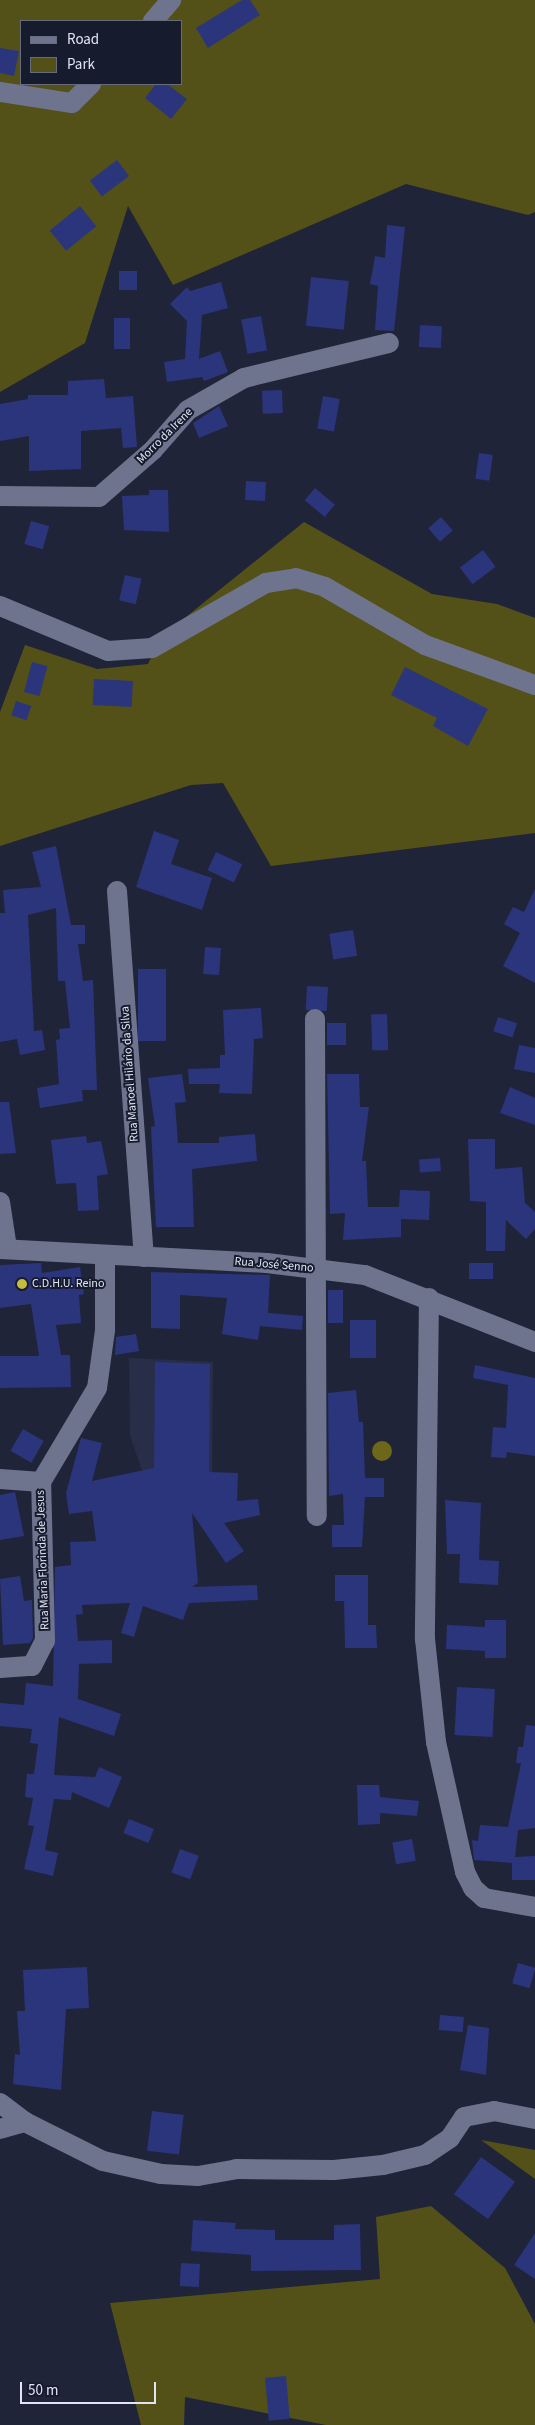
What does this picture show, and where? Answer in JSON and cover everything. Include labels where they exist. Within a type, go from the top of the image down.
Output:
[{"type":"street","points":[[154,20],[171,0]]},
{"type":"street","points":[[0,92],[72,103],[90,85]]},
{"type":"street","name":"Morro da Irene","points":[[0,496],[99,497],[153,450],[188,410],[244,378],[389,343]]},
{"type":"street","points":[[0,606],[108,650],[152,648],[266,583],[296,578],[325,587],[425,645],[535,685]]},
{"type":"street","name":"Rua Manoel Hilário da Silva","points":[[117,891],[144,1257]]},
{"type":"street","points":[[315,1019],[313,1268],[317,1516]]},
{"type":"street","points":[[0,1202],[4,1249]]},
{"type":"street","name":"Rua José Senno","points":[[4,1249],[313,1268],[365,1275],[429,1298],[535,1342]]},
{"type":"street","name":"Rua Maria Florinda de Jesus","points":[[0,1668],[32,1666],[46,1641],[40,1482],[97,1388],[105,1330],[105,1255]]},
{"type":"street","points":[[429,1298],[425,1638],[436,1742],[459,1848],[473,1888],[484,1898],[535,1907]]},
{"type":"street","points":[[0,1479],[40,1482]]},
{"type":"street","points":[[0,2103],[25,2122],[103,2161],[161,2174],[198,2176],[236,2169],[334,2170],[383,2165],[425,2155],[450,2138],[464,2117],[494,2112],[535,2119]]},
{"type":"street","points":[[0,2129],[25,2122]]},
{"type":"shaded area","points":[[129,1358],[213,1362],[212,1501],[152,1500],[130,1436]]},
{"type":"shaded area","points":[[382,1441],[389,1444],[392,1451],[389,1458],[382,1461],[375,1458],[372,1451],[375,1444]]},
{"type":"green space","points":[[0,0],[535,0],[535,212],[528,215],[406,184],[173,285],[128,206],[85,343],[0,392]]},
{"type":"green space","points":[[304,522],[432,594],[497,604],[535,618],[535,833],[271,866],[223,783],[191,785],[0,846],[0,712],[25,645],[97,669],[148,664],[161,637]]},
{"type":"green space","points":[[481,2140],[535,2150],[535,2179]]},
{"type":"green space","points":[[431,2206],[505,2268],[535,2324],[535,2425],[326,2425],[185,2397],[184,2425],[141,2425],[110,2303],[380,2279],[376,2217]]},
{"type":"building","points":[[242,0],[250,0],[260,15],[208,48],[196,28]]},
{"type":"building","points":[[0,48],[19,51],[14,76],[0,73]]},
{"type":"building","points":[[155,85],[168,85],[187,99],[171,119],[145,98]]},
{"type":"building","points":[[117,160],[129,176],[102,196],[90,180]]},
{"type":"building","points":[[80,206],[96,226],[66,251],[50,231]]},
{"type":"building","points":[[387,225],[405,227],[394,331],[375,330],[378,286],[370,284],[375,256],[385,258]]},
{"type":"building","points":[[119,271],[137,271],[137,290],[119,290]]},
{"type":"building","points":[[311,277],[349,281],[344,330],[306,326]]},
{"type":"building","points":[[221,282],[228,308],[202,315],[199,359],[220,351],[228,372],[204,381],[202,377],[167,382],[164,362],[185,359],[187,321],[170,304],[187,287],[190,291]]},
{"type":"building","points":[[261,316],[267,350],[247,354],[241,319]]},
{"type":"building","points":[[114,318],[130,318],[130,349],[114,349]]},
{"type":"building","points":[[420,325],[442,326],[441,348],[419,347]]},
{"type":"building","points":[[104,379],[106,398],[133,396],[137,447],[123,448],[121,428],[81,431],[81,469],[29,471],[29,436],[0,441],[0,404],[28,399],[28,395],[68,395],[68,381]]},
{"type":"building","points":[[282,390],[283,413],[263,414],[262,391]]},
{"type":"building","points":[[323,396],[340,399],[334,431],[317,428]]},
{"type":"building","points":[[219,406],[228,426],[199,438],[193,423]]},
{"type":"building","points":[[479,453],[493,455],[489,481],[475,479]]},
{"type":"building","points":[[246,481],[266,482],[265,501],[245,500]]},
{"type":"building","points":[[315,488],[335,505],[325,517],[305,500]]},
{"type":"building","points":[[149,490],[168,490],[169,532],[124,530],[122,496],[149,495]]},
{"type":"building","points":[[441,517],[453,531],[440,542],[428,528]]},
{"type":"building","points":[[31,521],[49,526],[43,549],[24,544]]},
{"type":"building","points":[[483,550],[496,567],[472,584],[460,567]]},
{"type":"building","points":[[125,575],[142,579],[136,604],[119,600]]},
{"type":"building","points":[[32,662],[47,666],[39,696],[24,692]]},
{"type":"building","points":[[405,667],[488,709],[468,746],[433,726],[437,718],[391,695]]},
{"type":"building","points":[[94,679],[133,681],[132,707],[93,705]]},
{"type":"building","points":[[16,701],[31,706],[27,720],[11,715]]},
{"type":"building","points":[[154,831],[179,840],[171,864],[212,878],[202,910],[136,887]]},
{"type":"building","points":[[56,846],[71,925],[85,925],[85,944],[78,944],[83,981],[93,980],[97,1090],[82,1090],[83,1101],[40,1108],[37,1088],[59,1084],[56,1040],[60,1039],[59,1029],[70,1028],[65,981],[58,981],[56,908],[28,915],[34,1031],[42,1030],[45,1050],[20,1055],[17,1039],[0,1042],[0,913],[5,913],[3,890],[41,887],[32,852]]},
{"type":"building","points":[[216,852],[242,864],[234,882],[208,870]]},
{"type":"building","points":[[535,889],[535,983],[503,966],[520,933],[504,924],[513,907],[524,912]]},
{"type":"building","points":[[353,930],[357,956],[333,959],[329,934]]},
{"type":"building","points":[[205,947],[221,948],[219,975],[203,974]]},
{"type":"building","points":[[138,969],[166,969],[166,1041],[138,1041]]},
{"type":"building","points":[[307,986],[328,987],[327,1011],[306,1010]]},
{"type":"building","points":[[261,1008],[263,1038],[254,1039],[252,1094],[219,1093],[220,1084],[189,1084],[188,1069],[220,1068],[220,1055],[225,1055],[223,1010]]},
{"type":"building","points":[[387,1014],[388,1050],[372,1051],[371,1015]]},
{"type":"building","points":[[498,1017],[517,1023],[512,1037],[493,1031]]},
{"type":"building","points":[[327,1023],[346,1023],[346,1045],[327,1045]]},
{"type":"building","points":[[519,1045],[535,1048],[535,1073],[514,1069]]},
{"type":"building","points":[[182,1074],[186,1102],[175,1103],[178,1143],[219,1143],[219,1137],[255,1134],[257,1161],[192,1169],[194,1227],[156,1227],[151,1127],[155,1126],[148,1078]]},
{"type":"building","points":[[327,1074],[359,1074],[360,1107],[369,1107],[362,1161],[366,1161],[368,1207],[399,1207],[400,1190],[430,1191],[429,1220],[401,1219],[401,1237],[343,1240],[345,1213],[330,1214]]},
{"type":"building","points":[[510,1087],[535,1098],[535,1125],[500,1113]]},
{"type":"building","points":[[0,1102],[9,1102],[16,1153],[0,1154]]},
{"type":"building","points":[[86,1136],[87,1143],[101,1141],[108,1174],[97,1176],[99,1210],[78,1211],[76,1183],[56,1184],[51,1140]]},
{"type":"building","points":[[468,1139],[495,1139],[495,1169],[522,1167],[525,1203],[535,1212],[535,1229],[526,1239],[506,1220],[505,1251],[486,1251],[486,1202],[470,1201]]},
{"type":"building","points":[[440,1158],[441,1171],[420,1172],[419,1159]]},
{"type":"building","points":[[41,1263],[42,1273],[80,1267],[84,1294],[79,1295],[81,1323],[56,1325],[61,1355],[70,1355],[71,1387],[0,1388],[0,1356],[39,1356],[31,1304],[0,1308],[0,1265]]},
{"type":"building","points":[[469,1263],[493,1263],[493,1279],[469,1279]]},
{"type":"building","points":[[151,1272],[270,1275],[268,1313],[303,1316],[302,1330],[260,1326],[258,1340],[222,1334],[227,1298],[180,1295],[180,1329],[151,1328]]},
{"type":"building","points":[[328,1290],[343,1290],[343,1323],[328,1323]]},
{"type":"building","points":[[350,1320],[376,1320],[376,1358],[350,1358]]},
{"type":"building","points":[[136,1334],[139,1351],[115,1355],[116,1337]]},
{"type":"building","points":[[155,1362],[210,1364],[209,1472],[238,1473],[237,1501],[258,1499],[260,1515],[224,1523],[244,1551],[226,1563],[192,1513],[198,1583],[192,1587],[257,1585],[258,1600],[189,1603],[183,1620],[143,1606],[134,1637],[121,1633],[130,1603],[82,1605],[83,1614],[76,1615],[78,1641],[112,1640],[112,1663],[79,1664],[78,1699],[121,1714],[114,1736],[59,1717],[54,1775],[95,1777],[99,1767],[122,1777],[109,1808],[72,1792],[71,1800],[54,1799],[45,1850],[58,1853],[53,1876],[24,1869],[34,1826],[28,1825],[33,1798],[25,1797],[27,1774],[34,1774],[38,1744],[30,1743],[32,1729],[0,1726],[0,1703],[24,1705],[26,1683],[53,1686],[55,1567],[71,1565],[70,1542],[96,1541],[92,1511],[69,1514],[66,1493],[81,1438],[102,1443],[92,1481],[154,1468]]},
{"type":"building","points":[[475,1365],[535,1378],[535,1456],[507,1452],[506,1458],[491,1457],[493,1427],[506,1428],[508,1385],[473,1378]]},
{"type":"building","points":[[356,1390],[359,1422],[363,1422],[365,1478],[384,1478],[384,1497],[365,1497],[362,1547],[332,1547],[332,1525],[344,1525],[343,1494],[329,1496],[328,1393]]},
{"type":"building","points":[[23,1429],[44,1441],[31,1463],[10,1451]]},
{"type":"building","points":[[15,1492],[24,1536],[0,1540],[0,1495]]},
{"type":"building","points":[[445,1500],[481,1503],[479,1560],[499,1561],[498,1585],[459,1583],[460,1554],[447,1554]]},
{"type":"building","points":[[335,1575],[368,1575],[368,1625],[376,1625],[377,1648],[345,1648],[344,1601],[335,1601]]},
{"type":"building","points":[[20,1576],[24,1601],[32,1600],[33,1638],[30,1643],[3,1645],[0,1579]]},
{"type":"building","points":[[485,1620],[506,1620],[506,1658],[485,1658],[485,1651],[446,1649],[447,1625],[485,1627]]},
{"type":"building","points":[[457,1687],[495,1689],[492,1737],[454,1735]]},
{"type":"building","points":[[526,1725],[535,1726],[535,1828],[518,1830],[515,1857],[535,1856],[535,1880],[512,1880],[512,1863],[474,1860],[472,1840],[478,1841],[480,1825],[508,1827],[521,1763],[516,1763],[518,1747],[523,1747]]},
{"type":"building","points":[[357,1785],[379,1785],[380,1797],[419,1801],[417,1816],[380,1813],[380,1824],[358,1825]]},
{"type":"building","points":[[129,1819],[154,1829],[148,1843],[123,1833]]},
{"type":"building","points":[[412,1839],[416,1861],[396,1864],[392,1842]]},
{"type":"building","points":[[180,1849],[199,1856],[190,1879],[171,1872]]},
{"type":"building","points":[[518,1963],[535,1968],[530,1988],[512,1983]]},
{"type":"building","points":[[87,1967],[89,2008],[66,2009],[61,2090],[13,2084],[15,2054],[20,2055],[17,2011],[25,2011],[23,1970]]},
{"type":"building","points":[[440,2015],[464,2017],[463,2032],[439,2030]]},
{"type":"building","points":[[468,2025],[489,2028],[486,2075],[460,2070]]},
{"type":"building","points":[[152,2111],[184,2115],[179,2155],[147,2151]]},
{"type":"building","points":[[481,2157],[515,2182],[488,2219],[454,2194]]},
{"type":"building","points":[[193,2220],[236,2223],[235,2229],[275,2230],[275,2240],[334,2240],[334,2225],[360,2224],[361,2270],[251,2271],[251,2255],[191,2251]]},
{"type":"building","points":[[535,2233],[535,2279],[514,2265]]},
{"type":"building","points":[[181,2263],[200,2264],[199,2287],[180,2286]]},
{"type":"building","points":[[286,2376],[290,2419],[269,2421],[265,2378]]},
{"type":"place","name":"C.D.H.U. Reino","points":[[22,1284]]}]
